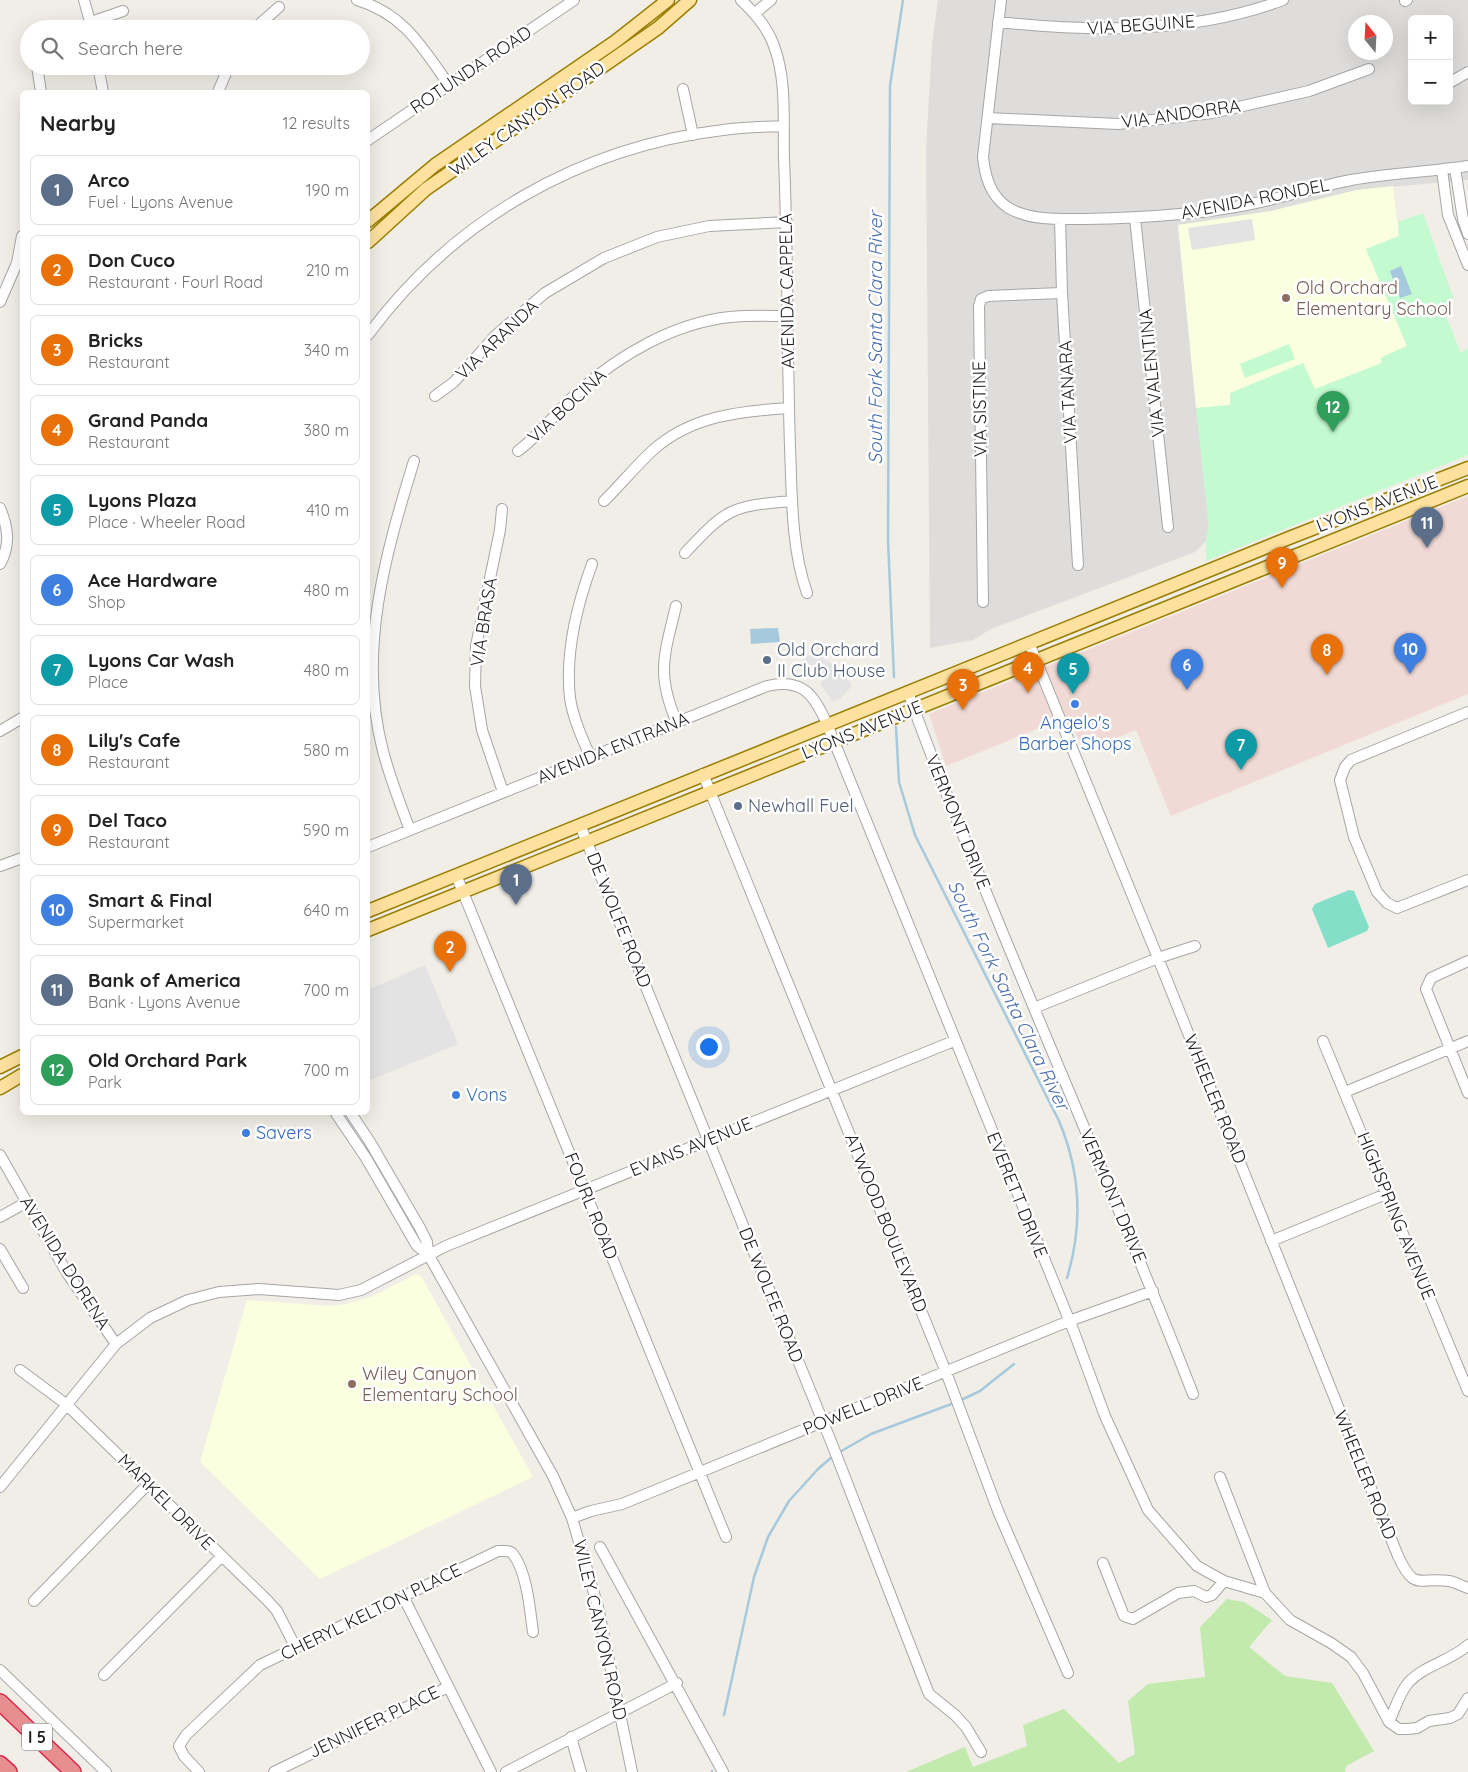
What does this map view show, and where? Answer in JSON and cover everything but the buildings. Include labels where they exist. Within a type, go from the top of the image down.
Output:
[{"type":"highway","name":"I 5","points":[[0,1702],[73,1772]]},
{"type":"highway","name":"I 5","points":[[0,1764],[9,1772]]},
{"type":"main road","name":"WILEY CANYON ROAD","points":[[370,219],[436,165],[616,40],[668,0]]},
{"type":"main road","name":"WILEY CANYON ROAD","points":[[370,240],[426,189],[658,28],[690,0]]},
{"type":"main road","name":"LYONS AVENUE","points":[[370,910],[827,724],[1468,468]]},
{"type":"main road","name":"LYONS AVENUE","points":[[370,929],[710,790],[1468,486]]},
{"type":"main road","points":[[385,922],[390,911],[418,899],[437,883]]},
{"type":"main road","points":[[0,1067],[20,1057]]},
{"type":"main road","points":[[0,1088],[20,1076]]},
{"type":"street","points":[[84,0],[90,20]]},
{"type":"street","points":[[358,0],[376,6],[396,18],[411,32],[449,85]]},
{"type":"street","name":"ROTUNDA ROAD","points":[[370,139],[574,0]]},
{"type":"street","name":"AVENIDA CAPPELA","points":[[741,0],[755,13],[774,46],[781,74],[787,222],[792,501],[800,572],[807,593]]},
{"type":"street","points":[[755,13],[771,0]]},
{"type":"street","points":[[988,118],[1000,0]]},
{"type":"street","name":"VIA BEGUINE","points":[[998,22],[1068,29],[1136,28],[1206,20],[1283,0]]},
{"type":"street","points":[[264,20],[279,7]]},
{"type":"street","points":[[102,20],[123,11]]},
{"type":"street","name":"VIA ANDORRA","points":[[988,118],[1118,124],[1212,113],[1309,91],[1369,69]]},
{"type":"street","points":[[1453,81],[1468,72]]},
{"type":"street","points":[[39,75],[42,90]]},
{"type":"street","points":[[99,75],[102,90]]},
{"type":"street","points":[[219,90],[225,75]]},
{"type":"street","points":[[683,89],[693,135]]},
{"type":"street","name":"AVENIDA RONDEL","points":[[988,118],[983,157],[985,175],[991,190],[1007,207],[1021,213],[1060,219],[1135,218],[1231,207],[1351,180],[1468,166]]},
{"type":"street","points":[[370,333],[408,287],[458,240],[516,200],[548,181],[615,154],[693,135],[724,130],[783,126]]},
{"type":"street","points":[[1454,168],[1463,219],[1468,234]]},
{"type":"street","points":[[1442,170],[1448,215],[1468,265]]},
{"type":"street","name":"VIA VALENTINA","points":[[1135,218],[1168,527]]},
{"type":"street","name":"VIA TANARA","points":[[1060,219],[1062,292],[1078,564]]},
{"type":"street","name":"VIA ARANDA","points":[[435,396],[454,382],[496,335],[545,292],[604,258],[657,237],[709,226],[787,222]]},
{"type":"street","points":[[0,302],[20,264]]},
{"type":"street","name":"VIA SISTINE","points":[[984,602],[978,306],[981,299],[988,296],[1062,292]]},
{"type":"street","name":"VIA BOCINA","points":[[518,451],[538,437],[577,393],[610,366],[646,343],[692,326],[729,317],[788,316]]},
{"type":"street","points":[[604,501],[653,450],[681,431],[706,420],[738,412],[789,408]]},
{"type":"street","points":[[410,830],[382,750],[376,715],[372,672],[374,625],[382,574],[414,461]]},
{"type":"street","points":[[685,553],[715,521],[730,511],[748,504],[792,501]]},
{"type":"street","points":[[0,508],[8,527],[5,555],[0,564]]},
{"type":"street","name":"VIA BRASA","points":[[502,508],[500,530],[476,646],[475,686],[482,730],[503,792]]},
{"type":"street","points":[[590,756],[578,727],[570,699],[568,674],[572,639],[592,564]]},
{"type":"street","points":[[676,606],[664,653],[663,682],[677,723]]},
{"type":"street","name":"WHEELER ROAD","points":[[1029,643],[1158,958],[1398,1556],[1409,1576],[1425,1583],[1449,1581],[1468,1588]]},
{"type":"street","name":"AVENIDA ENTRANA","points":[[370,846],[766,686],[784,683],[794,684],[807,691],[817,703],[834,740]]},
{"type":"street","name":"VERMONT DRIVE","points":[[908,692],[1034,1008],[1153,1291],[1194,1394]]},
{"type":"street","points":[[1468,712],[1351,760],[1345,767],[1340,780],[1354,837],[1377,892],[1387,903],[1397,908],[1468,880]]},
{"type":"street","points":[[0,732],[20,719]]},
{"type":"street","name":"EVERETT DRIVE","points":[[834,740],[954,1041],[1069,1321],[1105,1416],[1148,1510],[1197,1566],[1224,1581],[1265,1593]]},
{"type":"street","name":"ATWOOD BOULEVARD","points":[[703,774],[946,1372],[998,1511],[1068,1672]]},
{"type":"street","name":"DE WOLFE ROAD","points":[[580,825],[840,1463],[929,1694],[955,1715],[966,1727],[981,1752]]},
{"type":"street","points":[[0,866],[20,859]]},
{"type":"street","name":"FOURL ROAD","points":[[456,875],[726,1538]]},
{"type":"street","points":[[1034,1008],[1158,958],[1195,946]]},
{"type":"street","points":[[1468,961],[1431,978],[1426,989],[1468,1093]]},
{"type":"street","name":"EVANS AVENUE","points":[[0,1487],[116,1344],[150,1318],[188,1300],[219,1292],[259,1289],[338,1295],[361,1290],[428,1254],[954,1041]]},
{"type":"street","name":"HIGHSPRING AVENUE","points":[[1323,1041],[1468,1391]]},
{"type":"street","points":[[1345,1092],[1468,1041]]},
{"type":"street","name":"WILEY CANYON ROAD","points":[[337,1115],[417,1246],[428,1254]]},
{"type":"street","name":"WILEY CANYON ROAD","points":[[352,1115],[414,1218],[427,1242],[428,1254],[548,1468],[572,1518],[598,1607],[632,1772]]},
{"type":"street","points":[[356,1144],[366,1136]]},
{"type":"street","name":"AVENIDA DORENA","points":[[0,1155],[67,1273],[116,1344]]},
{"type":"street","points":[[1271,1241],[1386,1194]]},
{"type":"street","points":[[390,1201],[401,1195]]},
{"type":"street","points":[[0,1217],[27,1202]]},
{"type":"street","points":[[403,1223],[414,1218]]},
{"type":"street","points":[[0,1249],[23,1288]]},
{"type":"street","name":"POWELL DRIVE","points":[[572,1518],[591,1511],[622,1504],[1069,1321],[1153,1291]]},
{"type":"street","name":"MARKEL DRIVE","points":[[20,1370],[66,1404],[277,1611],[296,1648]]},
{"type":"street","points":[[1220,1477],[1265,1593],[1290,1620],[1331,1643],[1351,1657],[1363,1673],[1389,1722],[1399,1729],[1407,1729],[1417,1728],[1429,1721],[1450,1718],[1458,1714],[1468,1698]]},
{"type":"street","points":[[34,1601],[149,1484]]},
{"type":"street","points":[[600,1546],[677,1683],[723,1772]]},
{"type":"street","name":"CHERYL KELTON PLACE","points":[[199,1772],[184,1756],[179,1746],[186,1735],[260,1665],[498,1551],[508,1550],[513,1554],[527,1587],[534,1632]]},
{"type":"street","points":[[104,1674],[221,1557]]},
{"type":"street","points":[[1103,1562],[1124,1616],[1133,1619],[1178,1593],[1194,1591],[1206,1597],[1212,1595],[1224,1581]]},
{"type":"street","points":[[403,1596],[491,1772]]},
{"type":"street","points":[[1389,1722],[1409,1683],[1419,1673],[1461,1651],[1468,1645]]},
{"type":"street","points":[[0,1670],[106,1772]]},
{"type":"street","points":[[506,1772],[677,1683]]},
{"type":"street","name":"JENNIFER PLACE","points":[[274,1772],[448,1687]]},
{"type":"street","points":[[571,1737],[581,1772]]},
{"type":"shaded area","points":[[938,0],[1468,0],[1468,180],[1357,190],[1271,211],[1178,225],[1209,527],[1206,541],[1195,552],[991,629],[973,640],[930,648],[926,150],[932,44]]},
{"type":"shaded area","name":"Old Orchard Elementary School","points":[[1393,186],[1399,236],[1366,249],[1407,346],[1381,358],[1382,363],[1315,389],[1303,363],[1230,405],[1196,408],[1178,225],[1271,211],[1357,190]]},
{"type":"shaded area","points":[[1252,219],[1255,240],[1192,250],[1188,228]]},
{"type":"shaded area","points":[[1468,496],[1468,694],[1171,816],[1136,730],[1083,751],[1069,716],[946,766],[929,714]]},
{"type":"shaded area","points":[[819,655],[843,672],[852,686],[841,698],[833,702],[820,683],[826,678],[804,665],[803,656]]},
{"type":"shaded area","points":[[425,965],[458,1044],[370,1080],[370,989]]},
{"type":"shaded area","name":"Wiley Canyon Elementary School","points":[[416,1274],[421,1276],[533,1477],[320,1579],[200,1462],[247,1300],[330,1306],[346,1304],[373,1296]]},
{"type":"green space","points":[[1423,213],[1453,297],[1445,314],[1461,353],[1468,348],[1468,455],[1206,561],[1206,541],[1209,527],[1196,408],[1230,405],[1230,393],[1303,363],[1315,389],[1382,363],[1380,358],[1407,346],[1366,249],[1399,236],[1398,222]]},
{"type":"green space","points":[[1289,344],[1295,359],[1245,378],[1240,364]]},
{"type":"green space","points":[[1349,890],[1354,891],[1369,927],[1367,931],[1328,948],[1312,909],[1315,904]]},
{"type":"green space","points":[[1227,1599],[1244,1602],[1272,1620],[1249,1647],[1285,1676],[1332,1683],[1374,1751],[1346,1766],[1345,1772],[906,1772],[965,1747],[973,1767],[1027,1746],[1023,1725],[1064,1709],[1119,1763],[1135,1754],[1128,1701],[1148,1684],[1205,1677],[1200,1627]]},
{"type":"water","points":[[1401,266],[1412,294],[1400,298],[1390,271]]},
{"type":"water","points":[[778,628],[780,642],[751,644],[750,629]]},
{"type":"waterway","name":"South Fork Santa Clara River","points":[[894,677],[888,540],[890,86],[903,0]]},
{"type":"waterway","name":"South Fork Santa Clara River","points":[[896,727],[899,782],[915,835],[1059,1121],[1072,1160],[1077,1199],[1077,1219],[1076,1238],[1067,1278]]},
{"type":"waterway","name":"South Fork Santa Clara River","points":[[959,1401],[980,1391],[1014,1364]]},
{"type":"waterway","name":"South Fork Santa Clara River","points":[[838,1453],[871,1434],[954,1403]]},
{"type":"waterway","name":"South Fork Santa Clara River","points":[[724,1715],[754,1577],[768,1537],[789,1501],[818,1469],[833,1456]]},
{"type":"place","name":"Old Orchard Elementary School","points":[[1286,298]]},
{"type":"place","name":"Old Orchard Park","points":[[1333,432]]},
{"type":"place","name":"Bank of America","points":[[1427,548]]},
{"type":"place","name":"Del Taco","points":[[1282,588]]},
{"type":"place","name":"Old Orchard II Club House","points":[[767,660]]},
{"type":"place","name":"Smart & Final","points":[[1410,674]]},
{"type":"place","name":"Lily's Cafe","points":[[1327,675]]},
{"type":"place","name":"Ace Hardware","points":[[1187,690]]},
{"type":"place","name":"Grand Panda","points":[[1028,693]]},
{"type":"place","name":"Lyons Plaza","points":[[1073,694]]},
{"type":"place","name":"Angelo's Barber Shops","points":[[1075,704]]},
{"type":"place","name":"Bricks","points":[[963,710]]},
{"type":"place","name":"Lyons Car Wash","points":[[1241,770]]},
{"type":"place","name":"Newhall Fuel","points":[[738,806]]},
{"type":"place","name":"Arco","points":[[516,905]]},
{"type":"place","name":"Don Cuco","points":[[450,972]]},
{"type":"place","name":"Vons","points":[[456,1095]]},
{"type":"place","name":"Savers","points":[[246,1133]]},
{"type":"place","name":"Wiley Canyon Elementary School","points":[[352,1384]]}]
